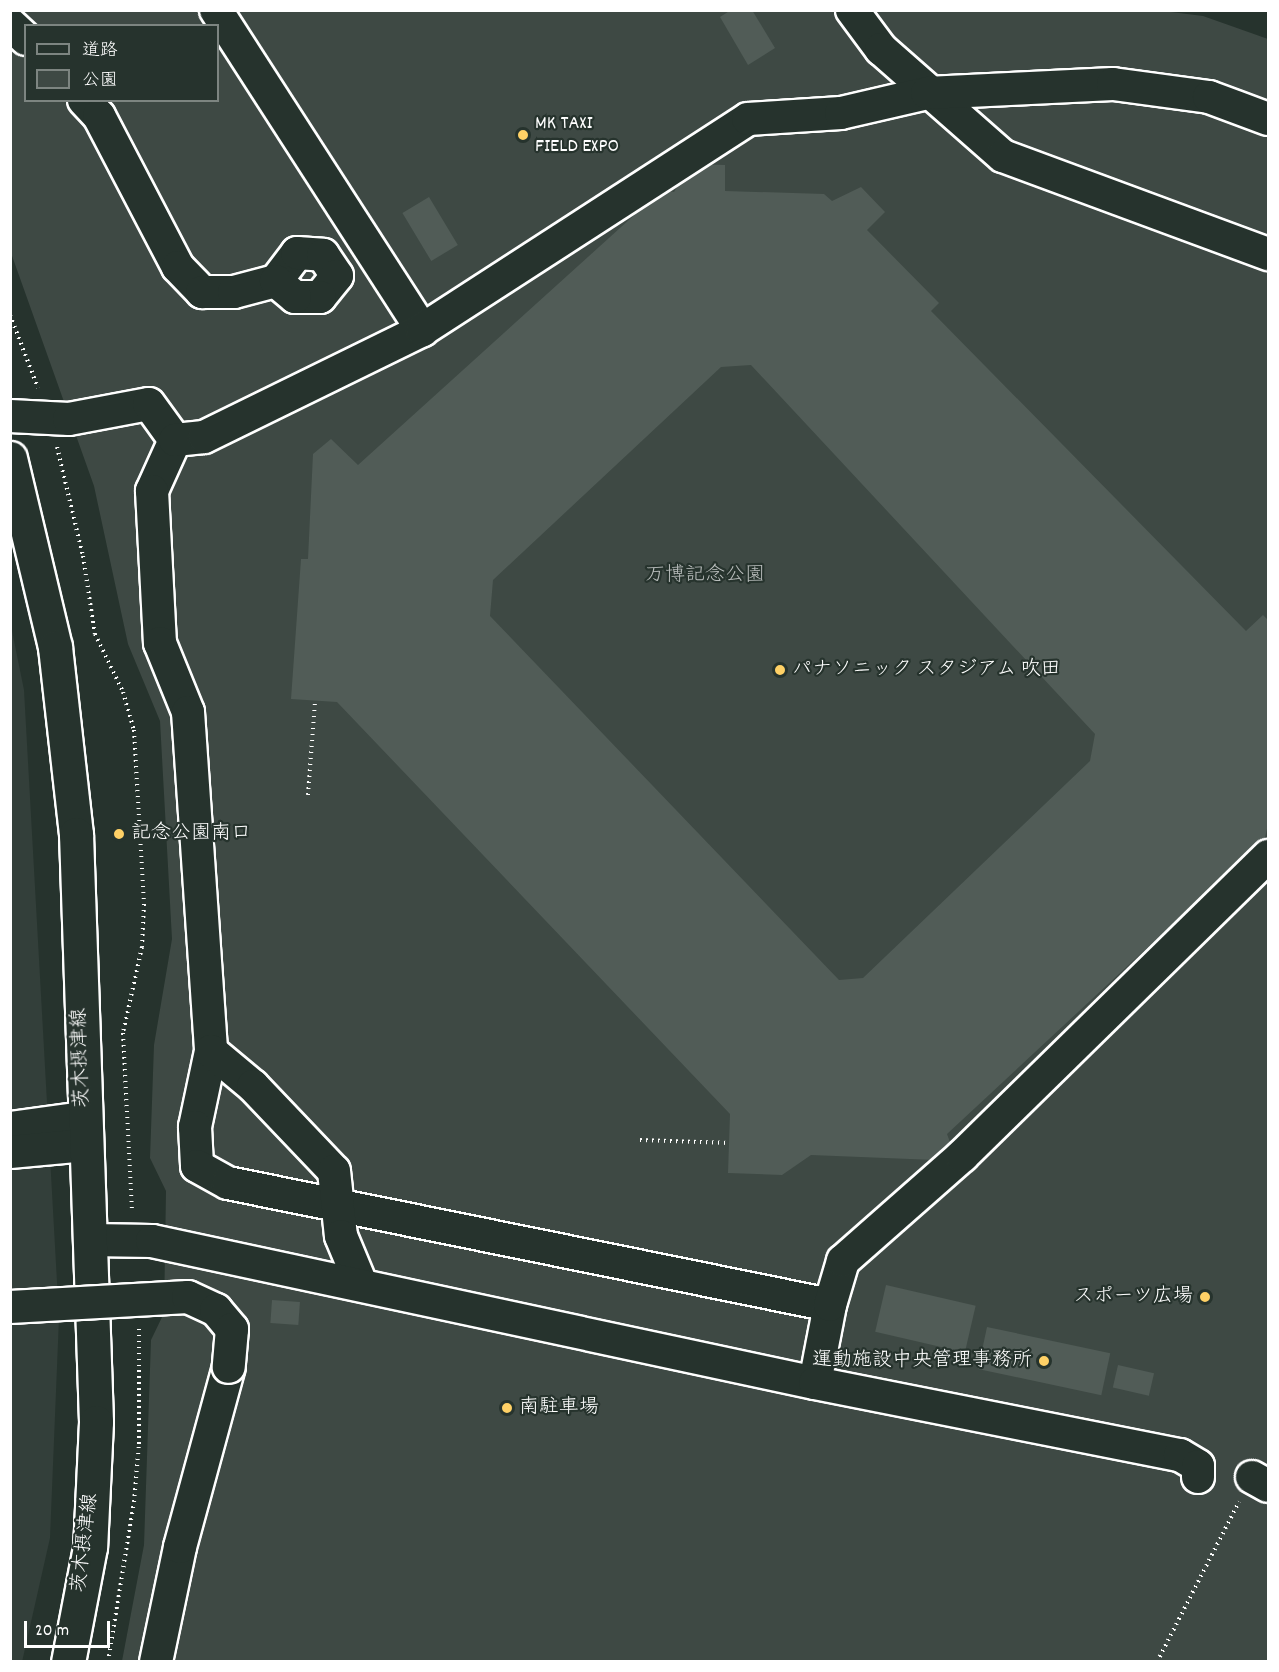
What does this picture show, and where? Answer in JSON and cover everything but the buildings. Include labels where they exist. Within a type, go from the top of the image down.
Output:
[{"type":"main road","name":"茨木摂津線","points":[[10,458],[55,647],[72,799],[91,1240],[96,1422],[90,1547],[68,1662]]},
{"type":"lane","points":[[216,10],[422,330]]},
{"type":"lane","points":[[852,10],[881,49],[927,93],[1003,156],[1269,254]]},
{"type":"lane","points":[[10,24],[24,37]]},
{"type":"lane","points":[[175,440],[204,436],[422,330],[748,119],[841,113],[927,93],[1113,84],[1209,97],[1269,119]]},
{"type":"lane","points":[[86,102],[99,116],[178,267],[202,292],[234,292],[276,281]]},
{"type":"lane","points":[[10,416],[50,420],[149,404],[175,440]]},
{"type":"lane","points":[[175,440],[152,492],[160,644],[188,712],[211,1051],[195,1127],[197,1166],[228,1183],[830,1305]]},
{"type":"lane","points":[[815,1383],[830,1305],[843,1261],[962,1156],[1269,856]]},
{"type":"lane","points":[[211,1051],[253,1086],[334,1172],[340,1236],[361,1284]]},
{"type":"lane","points":[[10,1128],[85,1131]]},
{"type":"lane","points":[[10,1152],[85,1131]]},
{"type":"lane","points":[[91,1240],[152,1241],[815,1383],[1180,1455],[1198,1466],[1198,1478]]},
{"type":"lane","points":[[10,1307],[188,1297],[216,1310],[232,1329],[229,1366],[180,1547],[156,1662]]},
{"type":"lane","points":[[170,1662],[171,1597]]},
{"type":"path","points":[[10,315],[50,420],[83,556],[95,634],[127,702],[134,730],[144,927],[123,1033],[132,1209]]},
{"type":"path","points":[[308,795],[315,700]]},
{"type":"path","points":[[640,1140],[729,1143]]},
{"type":"path","points":[[108,1662],[129,1547],[137,1467],[138,1323]]},
{"type":"path","points":[[1157,1662],[1260,1481]]},
{"type":"shaded area","points":[[10,621],[24,690],[59,1318],[50,1538],[22,1662],[10,1661]]},
{"type":"green space","name":"万博記念公園","points":[[1155,10],[1203,16],[1268,39],[1268,1661],[122,1661],[144,1545],[151,1340],[164,1313],[166,1191],[150,1158],[154,1045],[172,939],[160,721],[128,644],[94,486],[11,253],[11,11]]},
{"type":"place","name":"MK TAXI FIELD EXPO","points":[[523,135]]},
{"type":"place","name":"パナソニック スタジアム 吹田","points":[[780,670]]},
{"type":"place","name":"記念公園南口","points":[[119,834]]},
{"type":"place","name":"スポーツ広場","points":[[1205,1297]]},
{"type":"place","name":"運動施設中央管理事務所","points":[[1044,1361]]},
{"type":"place","name":"南駐車場","points":[[507,1408]]}]
